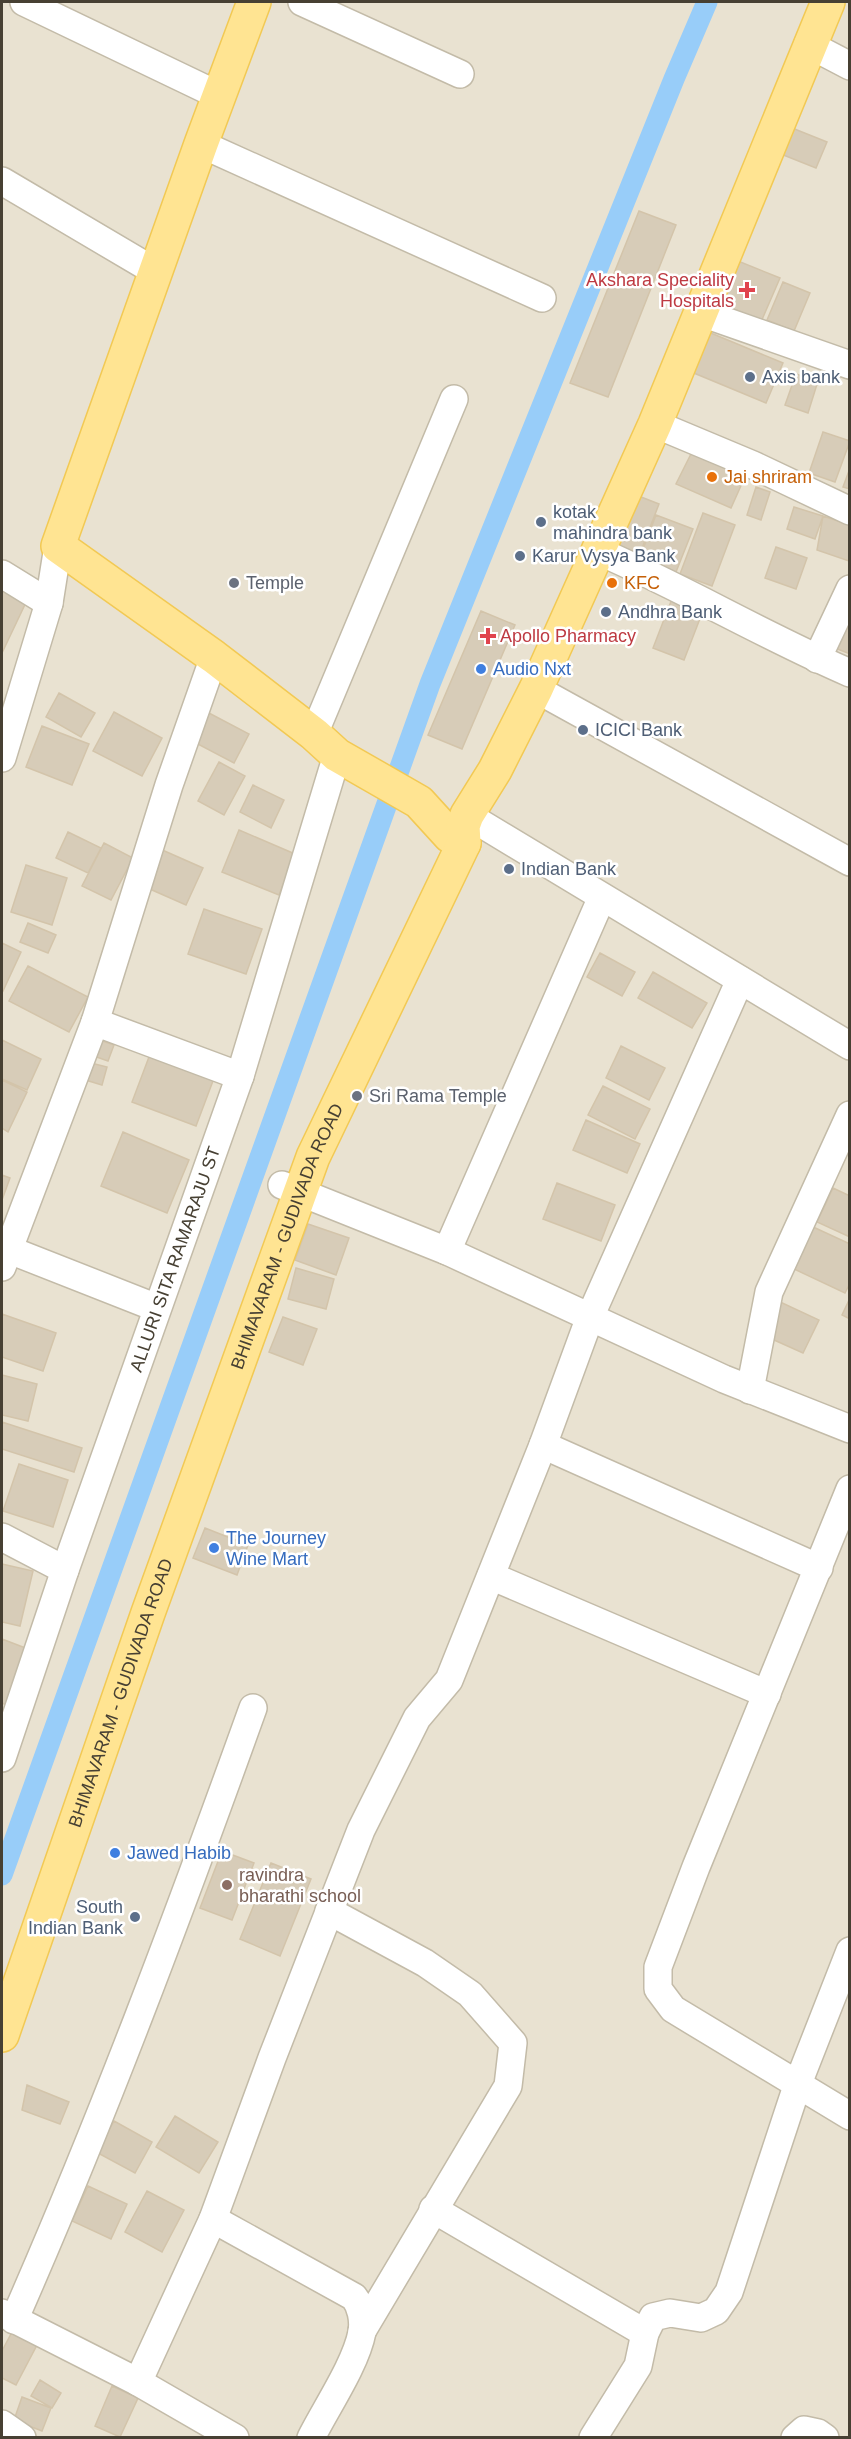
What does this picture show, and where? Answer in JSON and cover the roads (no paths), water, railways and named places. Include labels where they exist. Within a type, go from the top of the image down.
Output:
[{"type":"main road","points":[[254,2],[229,65],[220,96],[65,528],[214,657],[336,753],[419,802],[461,830]]},
{"type":"main road","name":"BHIMAVARAM - GUDIVADA ROAD","points":[[2,1974],[104,1712],[291,1190],[313,1157],[461,830],[495,770],[536,689],[654,424],[808,44],[828,2]]},
{"type":"main road","name":"BHIMAVARAM - GUDIVADA ROAD","points":[[2,2035],[104,1712]]},
{"type":"street","points":[[24,2],[220,96]]},
{"type":"street","points":[[302,2],[460,74]]},
{"type":"street","points":[[808,44],[849,66]]},
{"type":"street","points":[[201,144],[542,298]]},
{"type":"street","points":[[2,182],[156,272]]},
{"type":"street","points":[[699,312],[849,365]]},
{"type":"street","name":"ALLURI SITA RAMARAJU ST","points":[[2,1758],[65,1570],[240,1076],[336,753],[454,399]]},
{"type":"street","points":[[654,424],[753,465],[849,511]]},
{"type":"street","points":[[2,758],[49,603],[65,528]]},
{"type":"street","points":[[598,551],[640,569],[849,673]]},
{"type":"street","points":[[2,574],[49,603]]},
{"type":"street","points":[[817,659],[849,589]]},
{"type":"street","points":[[158,1308],[4,1255],[95,1022],[169,785],[214,657]]},
{"type":"street","points":[[536,689],[849,862]]},
{"type":"street","points":[[461,830],[602,897],[849,1046]]},
{"type":"street","points":[[447,1251],[602,897]]},
{"type":"street","points":[[138,2382],[213,2219],[268,2068],[361,1830],[417,1718],[449,1680],[543,1445],[590,1317],[740,980]]},
{"type":"street","points":[[95,1022],[240,1076]]},
{"type":"street","points":[[750,1390],[768,1292],[849,1115]]},
{"type":"street","points":[[291,1190],[447,1251],[750,1390],[849,1429]]},
{"type":"street","points":[[543,1445],[819,1568]]},
{"type":"street","points":[[846,1504],[658,1967],[658,1989],[673,2009],[849,2116]]},
{"type":"street","points":[[2,1537],[65,1570]]},
{"type":"street","points":[[491,1576],[767,1694]]},
{"type":"street","points":[[235,2438],[138,2382],[8,2317],[73,2185],[211,1826],[253,1708]]},
{"type":"street","points":[[311,2438],[354,2356],[362,2331],[508,2086],[513,2043],[470,1994],[425,1963],[329,1911]]},
{"type":"street","points":[[593,2438],[638,2366],[645,2333],[653,2317],[670,2313],[701,2318],[716,2311],[729,2292],[798,2086],[849,1951]]},
{"type":"street","points":[[433,2209],[645,2333]]},
{"type":"street","points":[[213,2219],[354,2297],[360,2305],[362,2331]]},
{"type":"street","points":[[2,2424],[22,2438]]},
{"type":"street","points":[[795,2438],[804,2430],[818,2433],[825,2438]]},
{"type":"waterway","points":[[2,1875],[430,684],[707,2]]},
{"type":"place","name":"Akshara Speciality Hospitals","points":[[747,290]]},
{"type":"place","name":"Axis bank","points":[[750,377]]},
{"type":"place","name":"Jai shriram","points":[[712,477]]},
{"type":"place","name":"kotak mahindra bank","points":[[541,522]]},
{"type":"place","name":"Karur Vysya Bank","points":[[520,556]]},
{"type":"place","name":"Temple","points":[[234,583]]},
{"type":"place","name":"KFC","points":[[612,583]]},
{"type":"place","name":"Andhra Bank","points":[[606,612]]},
{"type":"place","name":"Apollo Pharmacy","points":[[488,636]]},
{"type":"place","name":"Audio Nxt","points":[[481,669]]},
{"type":"place","name":"ICICI Bank","points":[[583,730]]},
{"type":"place","name":"Indian Bank","points":[[509,869]]},
{"type":"place","name":"Sri Rama Temple","points":[[357,1096]]},
{"type":"place","name":"The Journey Wine Mart","points":[[214,1548]]},
{"type":"place","name":"Jawed Habib","points":[[115,1853]]},
{"type":"place","name":"ravindra bharathi school","points":[[227,1885]]},
{"type":"place","name":"South Indian Bank","points":[[135,1917]]}]
